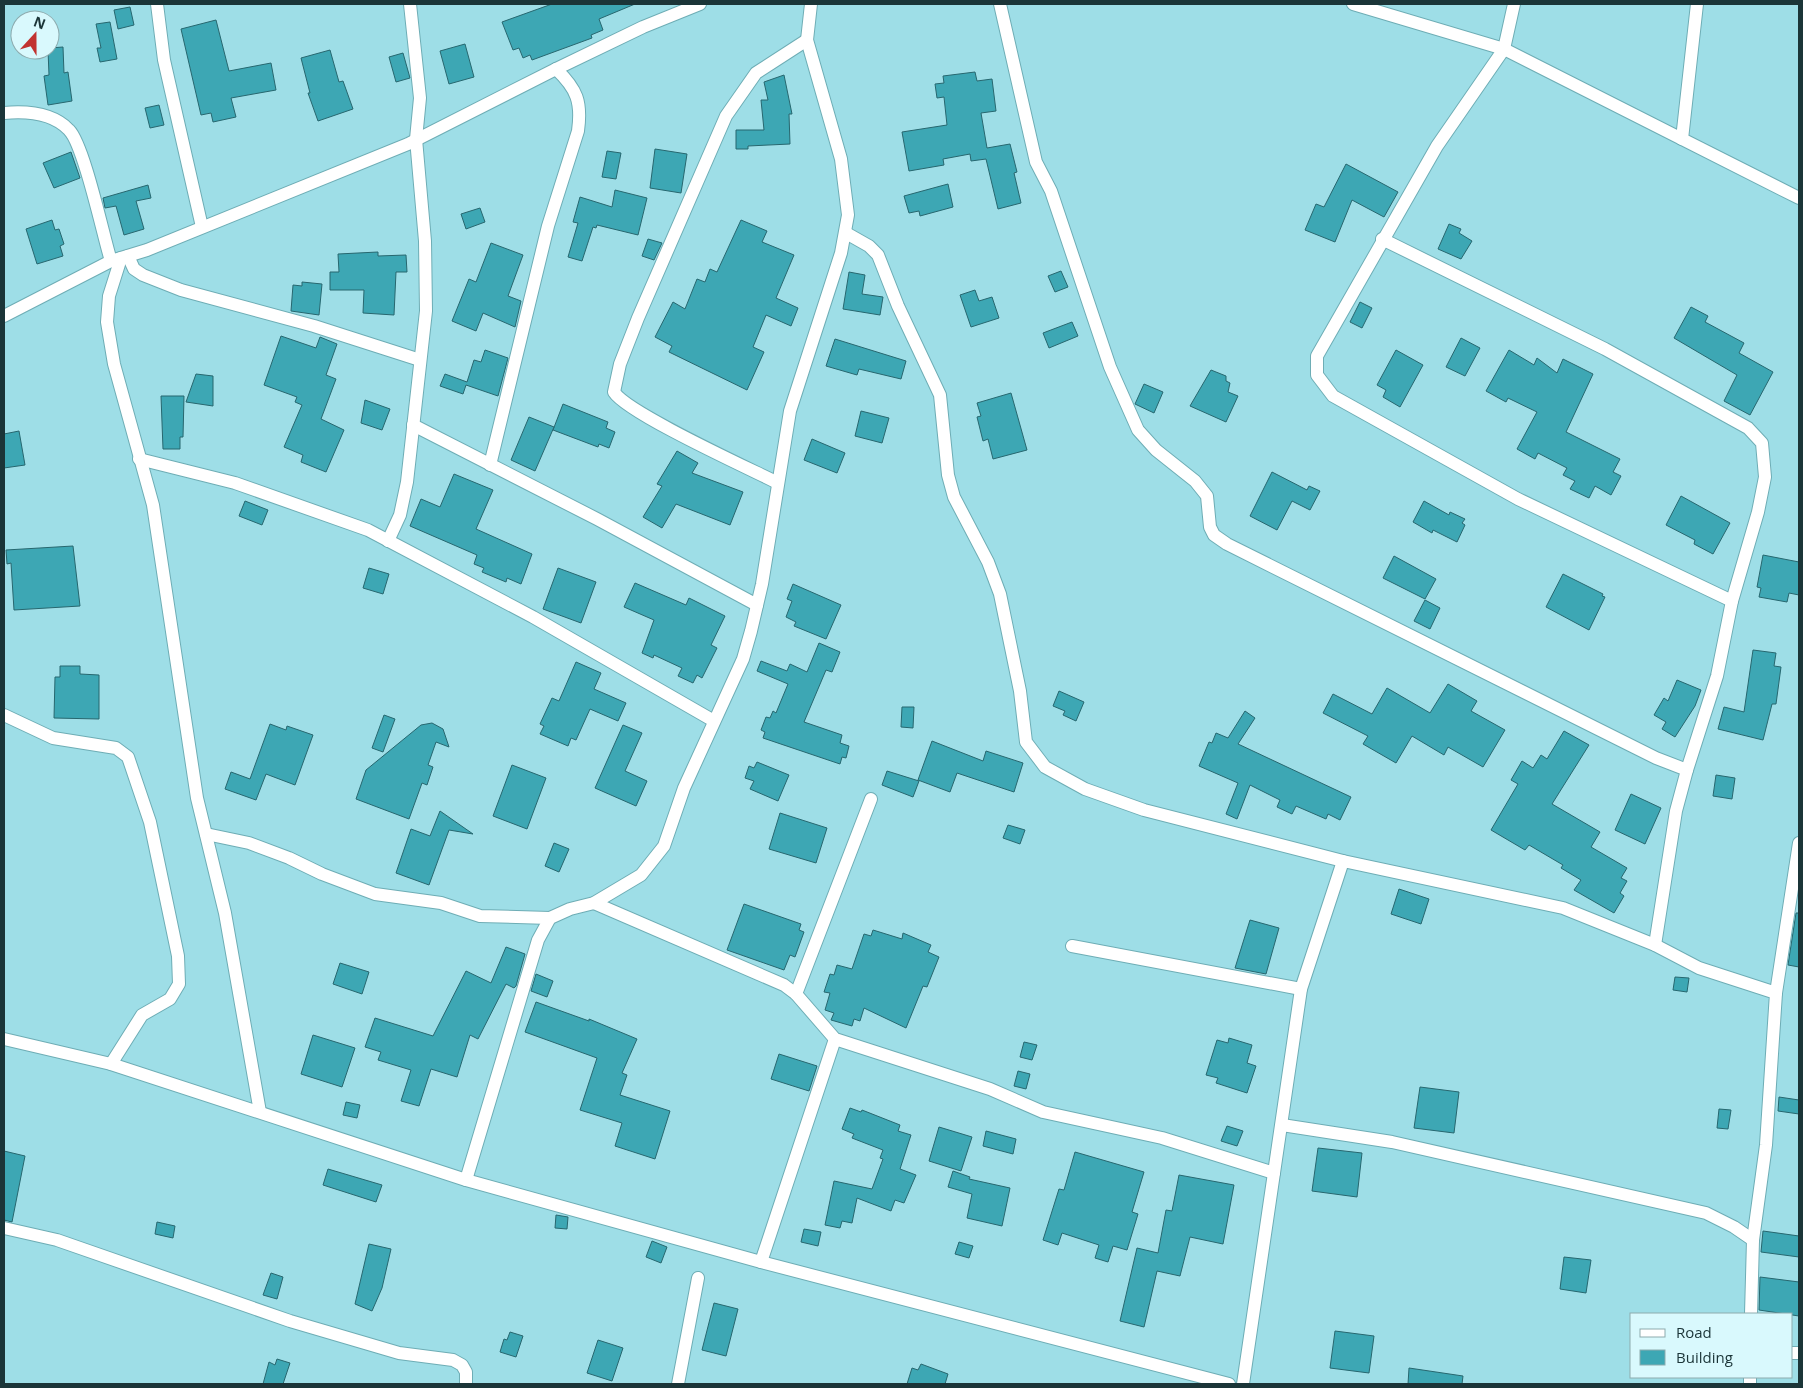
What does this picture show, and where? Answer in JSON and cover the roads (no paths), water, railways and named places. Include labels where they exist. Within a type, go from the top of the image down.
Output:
[{"type":"street","points":[[156,4],[164,60],[202,227]]},
{"type":"street","points":[[388,541],[400,516],[407,482],[426,311],[425,241],[416,139],[420,98],[410,4]]},
{"type":"street","points":[[4,316],[120,259],[416,139],[644,27],[700,4]]},
{"type":"street","points":[[206,834],[249,843],[375,894],[441,903],[480,916],[550,918],[570,909],[594,902],[641,876],[664,846],[684,788],[742,659],[757,605],[795,395],[846,233],[848,215],[840,159],[808,40],[811,4]]},
{"type":"street","points":[[1000,4],[1036,162],[1051,191],[1110,366],[1138,430],[1156,450],[1195,480],[1207,496],[1210,527],[1214,535],[1304,584],[1656,758],[1687,770]]},
{"type":"street","points":[[1353,4],[1504,49],[1799,198]]},
{"type":"street","points":[[1514,4],[1504,49],[1437,146],[1382,239],[1317,356],[1317,375],[1333,396],[1518,499],[1732,601]]},
{"type":"street","points":[[1682,139],[1697,4]]},
{"type":"street","points":[[778,483],[643,414],[619,399],[614,392],[620,364],[638,318],[726,116],[756,73],[808,40]]},
{"type":"street","points":[[490,464],[548,226],[578,130],[580,116],[575,91],[570,82],[556,69]]},
{"type":"street","points":[[4,113],[26,111],[49,117],[69,130],[81,152],[120,259],[143,275],[181,290],[314,326],[420,360]]},
{"type":"street","points":[[846,233],[869,246],[878,255],[898,306],[940,395],[948,475],[954,498],[988,562],[1000,594],[1020,691],[1026,742],[1045,767],[1085,789],[1144,810],[1343,861],[1563,908],[1655,945],[1699,968],[1776,993]]},
{"type":"street","points":[[1382,239],[1605,349],[1748,428],[1762,443],[1765,477],[1758,512],[1732,601],[1717,676],[1676,811],[1655,945]]},
{"type":"street","points":[[120,259],[109,296],[107,322],[114,364],[152,505],[197,798],[225,913],[260,1112]]},
{"type":"street","points":[[413,425],[757,605]]},
{"type":"street","points":[[139,459],[235,483],[368,530],[533,617],[714,721]]},
{"type":"street","points":[[4,715],[53,738],[116,748],[128,757],[150,822],[178,956],[180,984],[170,999],[142,1015],[111,1064]]},
{"type":"street","points":[[796,994],[871,799]]},
{"type":"street","points":[[1751,1313],[1753,1240],[1766,1144],[1776,993],[1799,843]]},
{"type":"street","points":[[1243,1384],[1301,989],[1343,861]]},
{"type":"street","points":[[594,902],[784,984],[796,994],[834,1039],[990,1090],[1043,1112],[1162,1138],[1274,1173]]},
{"type":"street","points":[[466,1180],[538,940],[550,918]]},
{"type":"street","points":[[1072,946],[1301,989]]},
{"type":"street","points":[[4,1039],[111,1064],[466,1180],[761,1262],[1229,1384]]},
{"type":"street","points":[[761,1262],[834,1039]]},
{"type":"street","points":[[1282,1125],[1392,1142],[1706,1213],[1734,1227],[1753,1240]]},
{"type":"street","points":[[4,1228],[58,1240],[290,1321],[399,1352],[453,1360],[462,1365],[466,1372],[466,1384]]},
{"type":"street","points":[[678,1384],[698,1278]]}]
